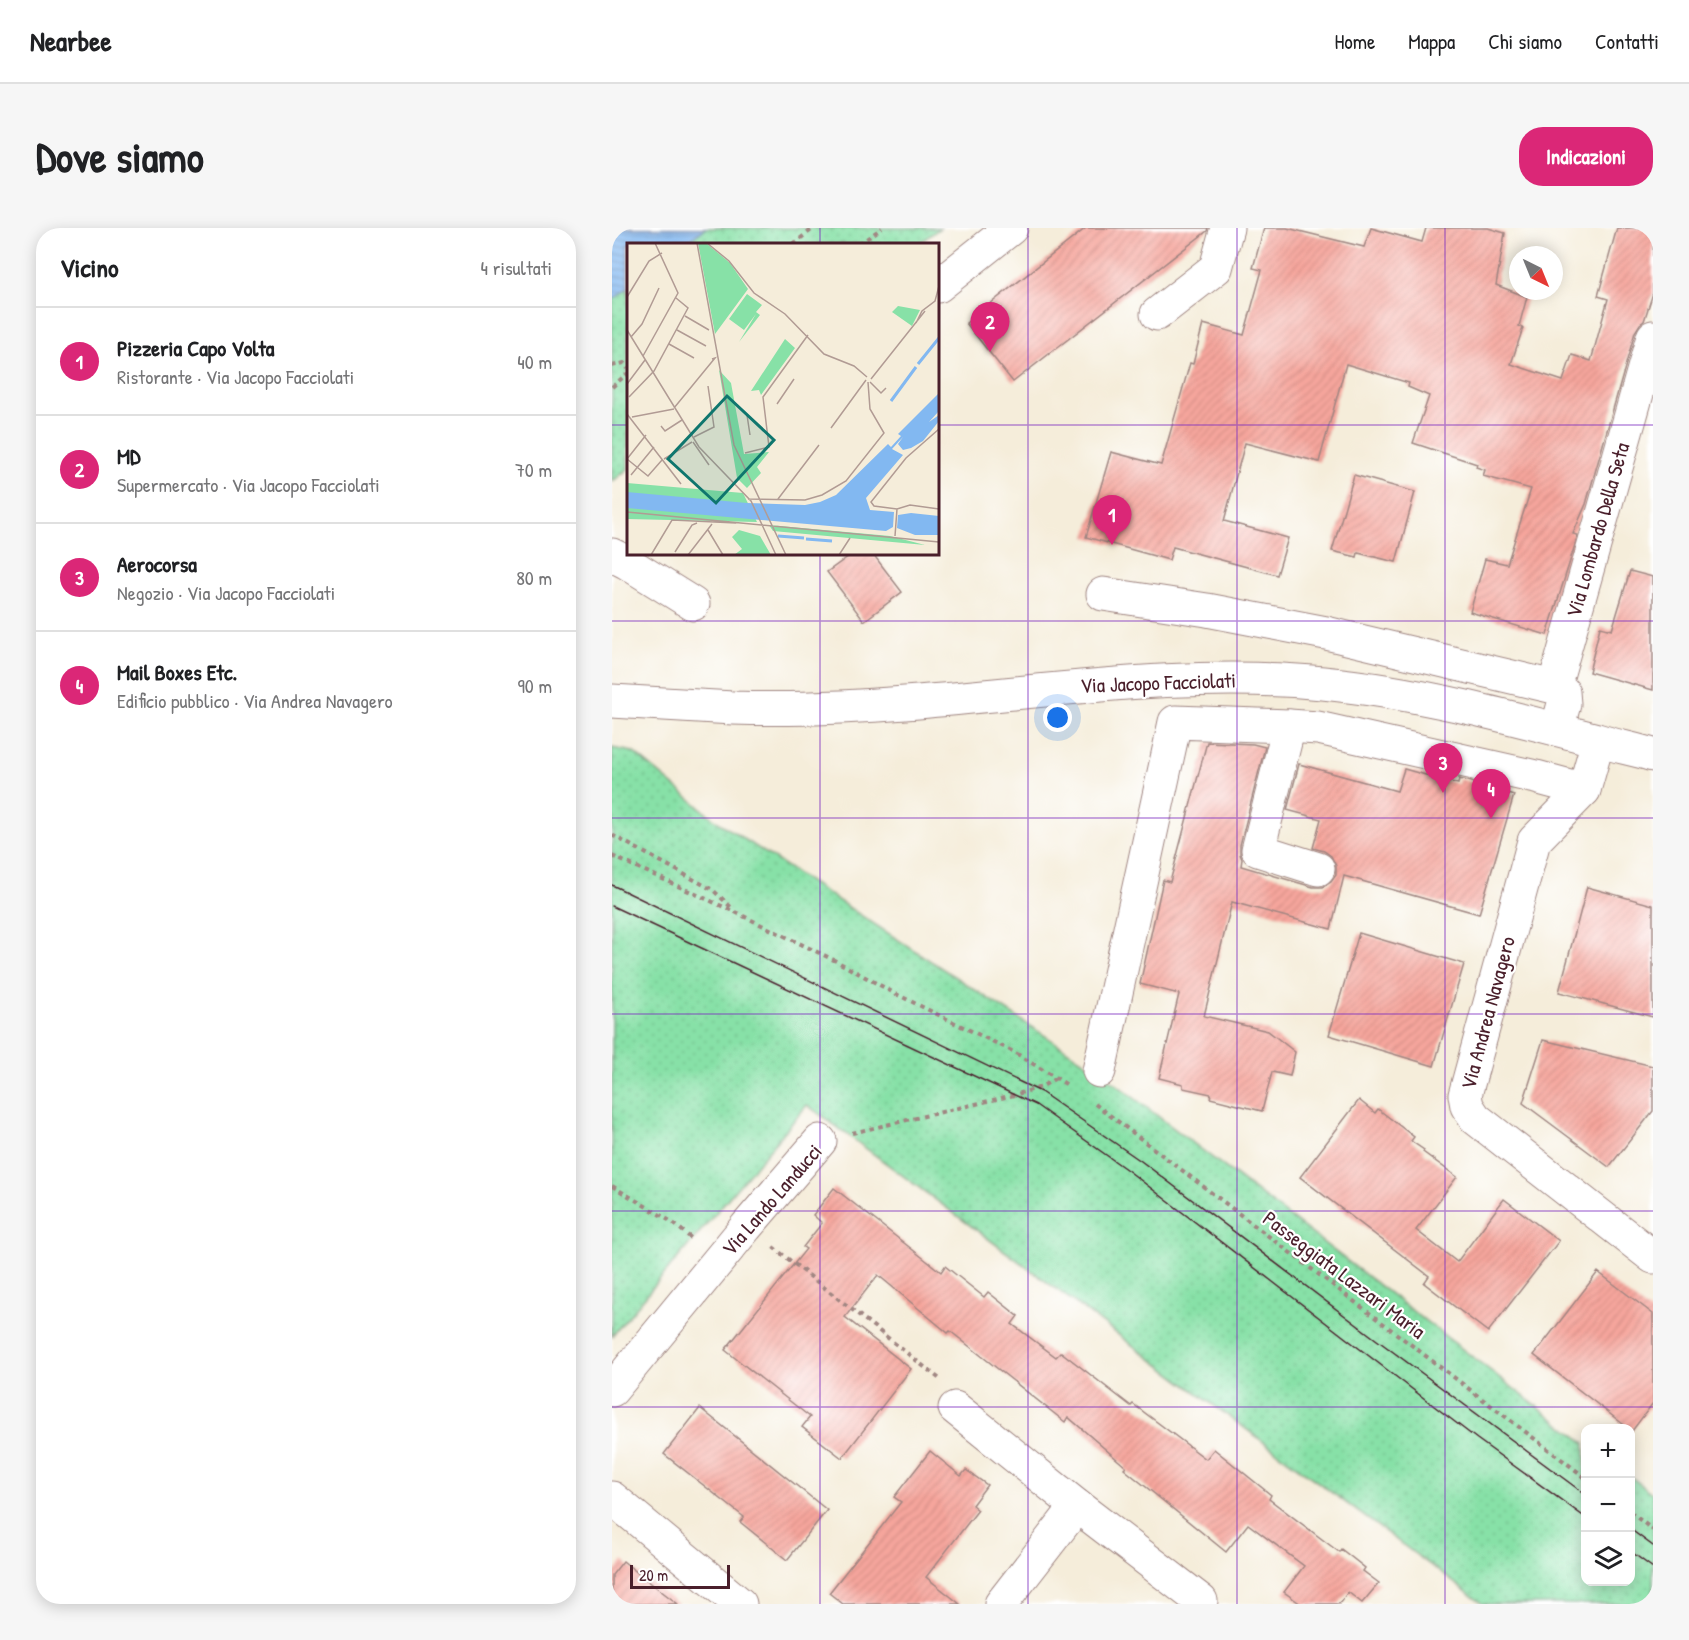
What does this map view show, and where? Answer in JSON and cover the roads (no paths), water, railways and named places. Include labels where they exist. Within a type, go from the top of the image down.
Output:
[{"type":"street","points":[[939,285],[1011,228]]},
{"type":"street","points":[[1157,314],[1216,268],[1227,228]]},
{"type":"street","name":"Via Lombardo Della Seta","points":[[1554,687],[1653,337]]},
{"type":"street","points":[[612,555],[693,604]]},
{"type":"street","points":[[1103,594],[1207,610],[1326,633],[1554,687],[1563,692],[1564,704],[1557,729]]},
{"type":"street","name":"Via Jacopo Facciolati","points":[[612,701],[735,708],[846,707],[1088,685],[1184,679],[1324,683],[1424,697],[1653,755]]},
{"type":"street","name":"Via Jacopo Facciolati","points":[[1100,1071],[1175,722],[1318,728],[1584,790]]},
{"type":"street","points":[[1289,726],[1258,850],[1318,869]]},
{"type":"street","name":"Via Andrea Navagero","points":[[1598,741],[1584,790],[1534,841],[1465,1095],[1467,1106],[1475,1118],[1653,1257]]},
{"type":"street","name":"Via Lando Landucci","points":[[612,1390],[820,1141]]},
{"type":"street","points":[[955,1408],[1201,1601]]},
{"type":"street","points":[[612,1498],[740,1604]]},
{"type":"street","points":[[1001,1604],[1077,1506]]},
{"type":"water","points":[[612,228],[706,228],[685,243],[627,243],[627,289],[612,301]]},
{"type":"tram line","points":[[612,885],[1041,1092],[1141,1161],[1581,1491]]},
{"type":"tram line","points":[[612,906],[1036,1105],[1130,1172],[1477,1439],[1581,1514]]},
{"type":"tram line","points":[[1634,1532],[1653,1546]]},
{"type":"tram line","points":[[1635,1555],[1653,1568]]},
{"type":"place","name":"MD","points":[[990,352]]},
{"type":"place","name":"Pizzeria Capo Volta","points":[[1112,545]]},
{"type":"place","name":"Aerocorsa","points":[[1443,793]]},
{"type":"place","name":"Mail Boxes Etc.","points":[[1491,819]]}]
